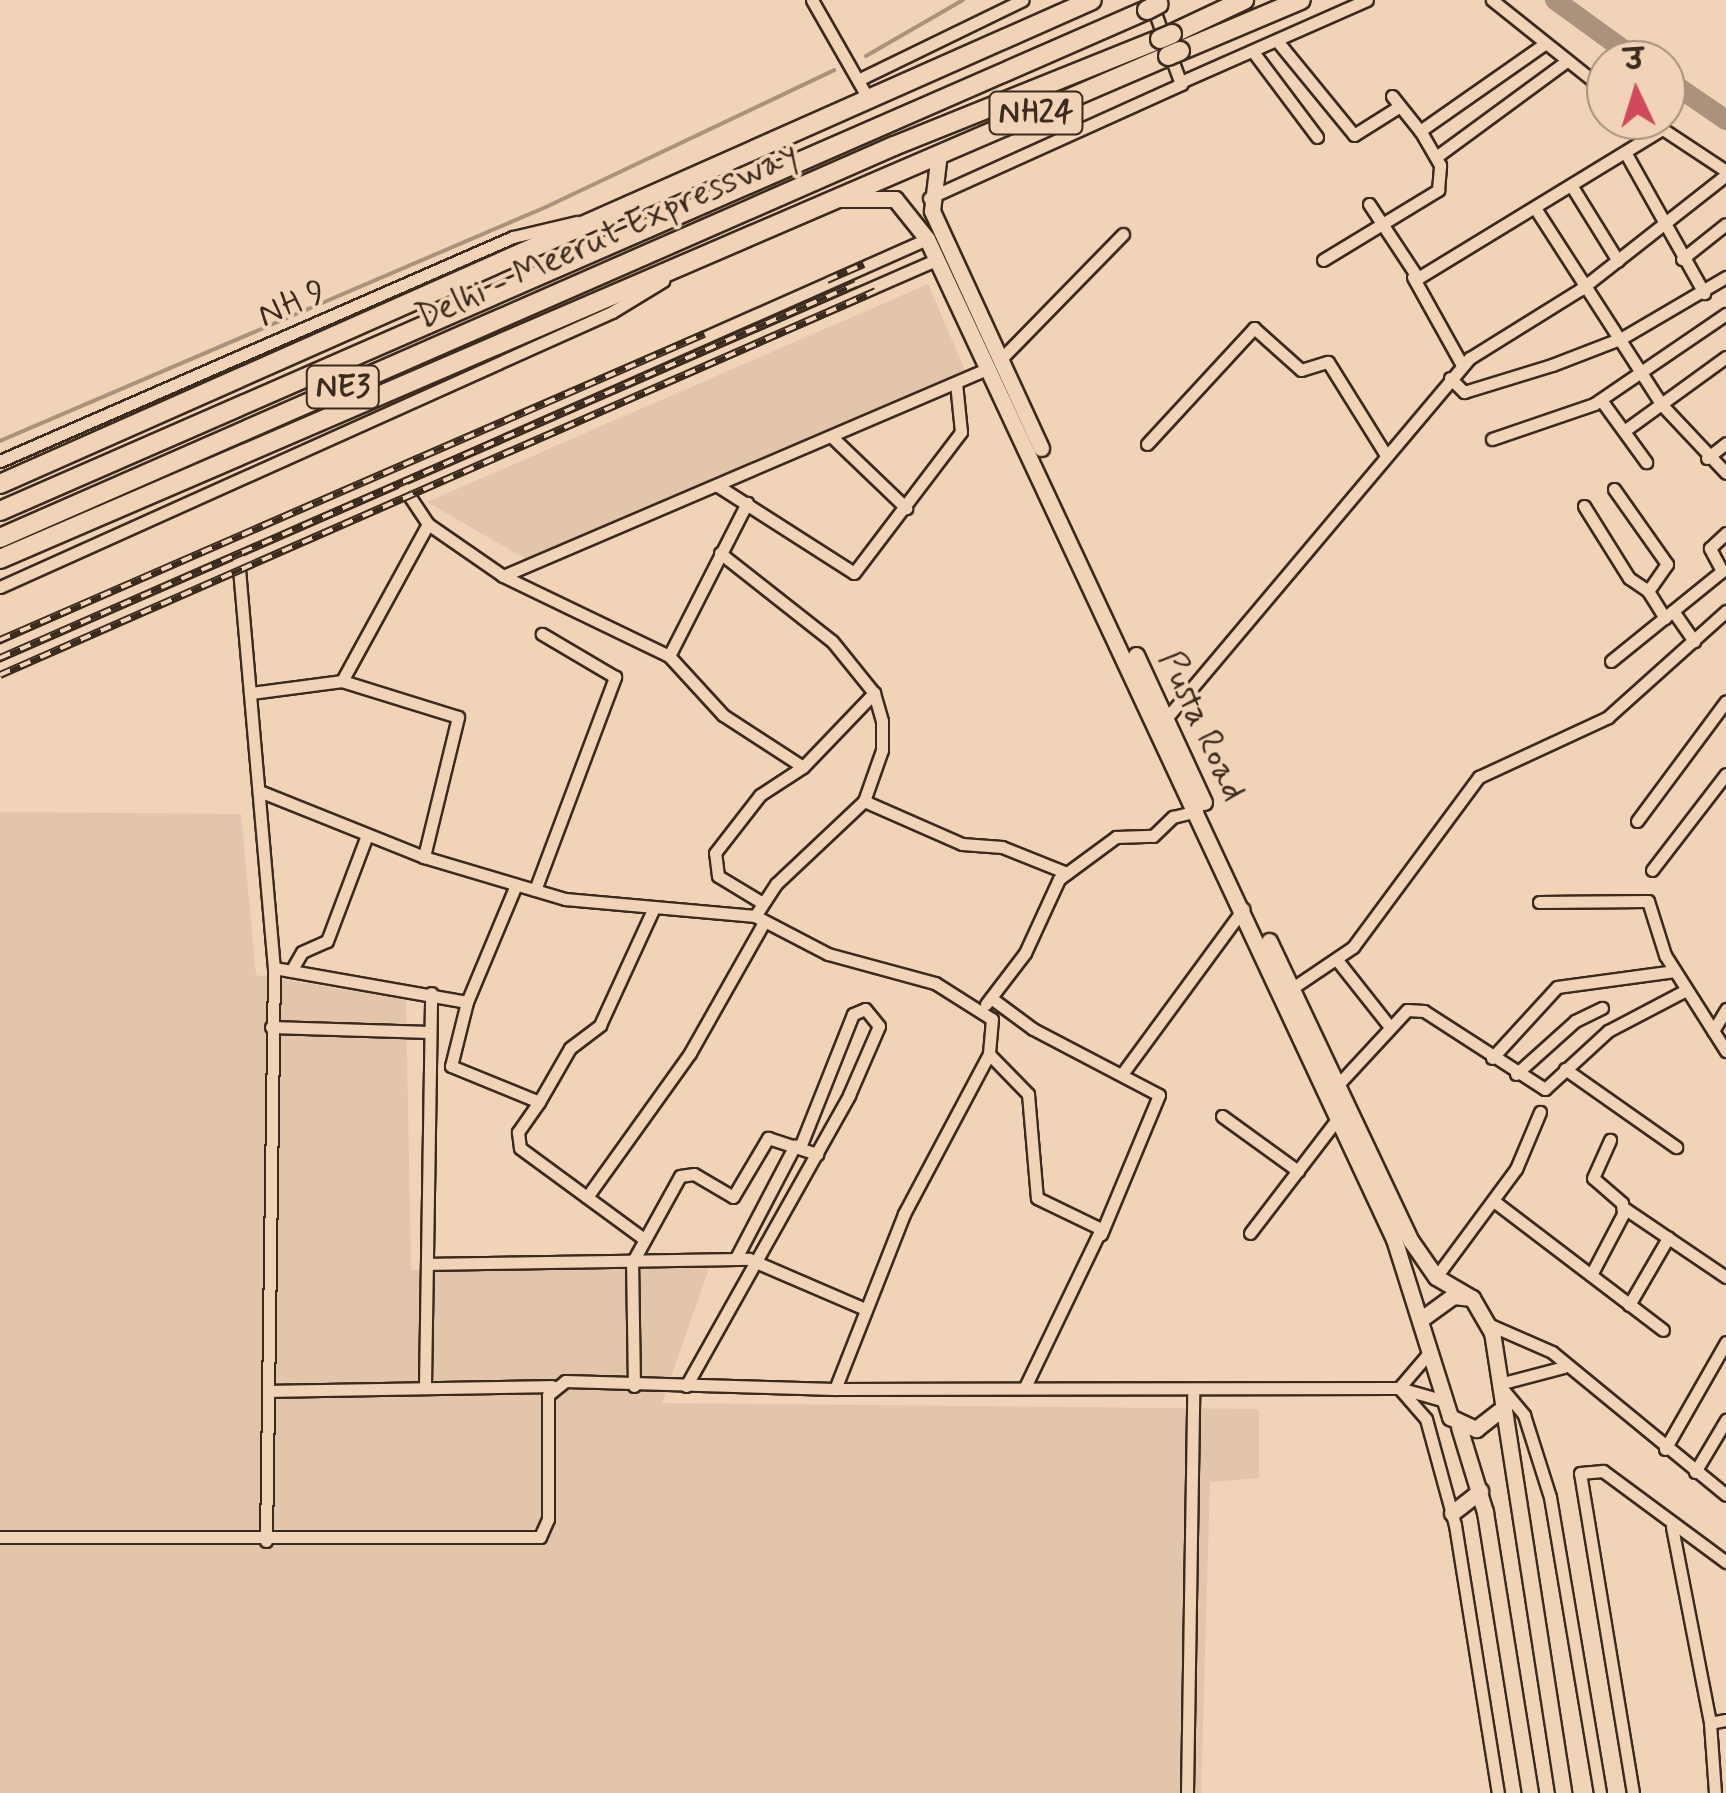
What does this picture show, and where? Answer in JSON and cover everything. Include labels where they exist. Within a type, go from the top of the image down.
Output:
[{"type":"highway","points":[[0,484],[1092,0]]},
{"type":"highway","name":"Delhi - Meerut Expressway","points":[[0,538],[894,146],[1170,45],[1244,0]]},
{"type":"highway","name":"NH24","points":[[833,199],[1170,45],[1250,22],[1301,0]]},
{"type":"highway","name":"Delhi - Meerut Expressway","points":[[0,511],[1156,4]]},
{"type":"highway","points":[[0,559],[833,199]]},
{"type":"main road","points":[[930,198],[940,153]]},
{"type":"main road","name":"Pusta Road","points":[[930,198],[994,364]]},
{"type":"main road","name":"Pusta Road","points":[[833,199],[895,199],[927,239],[994,364],[1291,989],[1332,1092],[1338,1118],[1404,1262],[1428,1354],[1459,1427],[1480,1491],[1530,1793]]},
{"type":"main road","name":"Pusta Road","points":[[1162,723],[1197,811],[1243,909],[1404,1229],[1436,1277],[1472,1298]]},
{"type":"main road","points":[[1420,1320],[1453,1296],[1472,1298],[1488,1324],[1504,1387],[1499,1411],[1562,1793]]},
{"type":"main road","points":[[1459,1427],[1476,1429],[1499,1411]]},
{"type":"main road","points":[[1452,1513],[1480,1491]]},
{"type":"street","points":[[812,0],[869,100]]},
{"type":"street","points":[[858,80],[1023,0]]},
{"type":"street","points":[[930,198],[1367,0]]},
{"type":"street","points":[[1492,0],[1586,78]]},
{"type":"street","points":[[1156,4],[1183,81]]},
{"type":"street","points":[[1278,42],[1354,135],[1396,101],[1436,157],[1438,190],[1323,260]]},
{"type":"street","points":[[1420,131],[1542,45]]},
{"type":"street","points":[[1254,53],[1317,137]]},
{"type":"street","points":[[1436,157],[1564,63]]},
{"type":"street","points":[[1413,278],[1644,140]]},
{"type":"street","points":[[1162,723],[1462,365],[1581,288],[1726,173],[1678,140]]},
{"type":"street","points":[[1625,152],[1662,226],[1704,293]]},
{"type":"street","points":[[1571,186],[1618,261]]},
{"type":"street","points":[[1369,204],[1462,365]]},
{"type":"street","points":[[1536,208],[1581,288],[1622,338],[1662,405],[1707,458],[1726,474]]},
{"type":"street","name":"NH 9","points":[[0,462],[513,237],[612,213]]},
{"type":"street","points":[[1682,259],[1726,224]]},
{"type":"street","points":[[503,576],[994,364],[1122,234]]},
{"type":"street","points":[[0,650],[927,239]]},
{"type":"street","points":[[0,587],[612,312],[700,258]]},
{"type":"street","points":[[0,668],[938,259]]},
{"type":"street","points":[[1450,378],[1467,391],[1622,338],[1726,277]]},
{"type":"street","points":[[1492,440],[1601,400],[1642,376],[1726,314]]},
{"type":"street","points":[[1148,444],[1254,328],[1301,370],[1326,360],[1386,456]]},
{"type":"street","points":[[1624,431],[1726,358]]},
{"type":"street","points":[[718,486],[850,574],[906,508],[964,426],[956,383]]},
{"type":"street","points":[[1601,400],[1646,462]]},
{"type":"street","points":[[832,436],[906,508]]},
{"type":"street","points":[[1707,458],[1726,443]]},
{"type":"street","points":[[397,475],[428,524],[503,576],[669,656],[723,715],[802,767]]},
{"type":"street","points":[[1614,489],[1667,564],[1648,591]]},
{"type":"street","points":[[669,656],[747,503]]},
{"type":"street","points":[[1584,506],[1629,578],[1648,591],[1694,641]]},
{"type":"street","points":[[342,681],[428,524]]},
{"type":"street","points":[[1612,661],[1722,571],[1710,548],[1726,533]]},
{"type":"street","points":[[237,546],[274,968],[270,1027],[266,1540]]},
{"type":"street","points":[[587,1197],[690,1053],[759,919],[761,902],[864,801],[882,750],[874,693],[806,615],[720,553]]},
{"type":"street","points":[[1291,989],[1336,960],[1478,778],[1608,717],[1726,611]]},
{"type":"street","points":[[535,890],[616,677],[542,634]]},
{"type":"street","points":[[251,693],[342,681],[458,717],[424,857]]},
{"type":"street","points":[[761,902],[718,876],[715,853],[760,795],[802,767],[874,693]]},
{"type":"street","points":[[1637,821],[1726,701]]},
{"type":"street","points":[[1652,870],[1726,774]]},
{"type":"street","points":[[259,791],[424,857],[535,890],[653,910],[759,919],[828,954],[936,983],[980,1011],[994,1026],[990,1054],[864,1308],[835,1389]]},
{"type":"street","points":[[864,801],[962,844],[1002,847],[1066,873]]},
{"type":"street","points":[[980,1011],[1066,873],[1116,837],[1152,836],[1173,816],[1197,811]]},
{"type":"street","points":[[291,971],[302,952],[327,941],[366,835]]},
{"type":"street","points":[[516,885],[467,1002],[451,1066],[539,1102]]},
{"type":"street","points":[[1539,902],[1648,901],[1674,971],[1726,1051]]},
{"type":"street","points":[[1122,1074],[1243,909]]},
{"type":"street","points":[[644,1239],[520,1148],[518,1132],[570,1048],[600,1025],[653,910]]},
{"type":"street","points":[[1336,960],[1390,1027]]},
{"type":"street","points":[[274,968],[467,1002]]},
{"type":"street","points":[[1492,1058],[1557,987],[1674,971]]},
{"type":"street","points":[[1332,1092],[1390,1027],[1419,1009],[1516,1074],[1545,1088],[1608,1031],[1686,990]]},
{"type":"street","points":[[426,1385],[431,994]]},
{"type":"street","points":[[991,998],[1159,1095],[1101,1234],[1026,1386]]},
{"type":"street","points":[[1516,1074],[1574,1021],[1602,1008]]},
{"type":"street","points":[[686,1386],[817,1154],[876,1034],[877,1016],[865,1009],[854,1014],[797,1146],[736,1258]]},
{"type":"street","points":[[1712,1030],[1726,1009]]},
{"type":"street","points":[[270,1027],[430,1032]]},
{"type":"street","points":[[990,1054],[1028,1094],[1036,1198],[1096,1224],[1101,1234]]},
{"type":"street","points":[[1565,1069],[1676,1146]]},
{"type":"street","points":[[1436,1277],[1495,1202],[1540,1112]]},
{"type":"street","points":[[1222,1116],[1298,1171]]},
{"type":"street","points":[[1250,1233],[1338,1118]]},
{"type":"street","points":[[634,1386],[632,1262],[680,1176],[694,1174],[733,1197],[768,1138],[817,1154]]},
{"type":"street","points":[[1610,1140],[1592,1178],[1624,1208],[1726,1277]]},
{"type":"street","points":[[1495,1202],[1663,1330]]},
{"type":"street","points":[[1591,1274],[1624,1208]]},
{"type":"street","points":[[1629,1305],[1668,1238]]},
{"type":"street","points":[[428,1264],[736,1258],[758,1262],[864,1308]]},
{"type":"street","points":[[1488,1324],[1518,1332],[1726,1494]]},
{"type":"street","points":[[1665,1449],[1726,1342]]},
{"type":"street","points":[[1399,1388],[1428,1354]]},
{"type":"street","points":[[1564,1367],[1504,1387],[1528,1426],[1550,1497],[1600,1793]]},
{"type":"street","points":[[269,1390],[426,1385],[1399,1388],[1445,1401]]},
{"type":"street","points":[[0,1537],[540,1537],[548,1528],[552,1386]]},
{"type":"street","points":[[1399,1388],[1426,1419],[1452,1513],[1498,1793]]},
{"type":"street","points":[[1188,1793],[1193,1390]]},
{"type":"street","points":[[1499,1411],[1528,1426]]},
{"type":"street","points":[[1695,1472],[1726,1420]]},
{"type":"street","points":[[1633,1793],[1580,1473],[1603,1470],[1672,1527],[1726,1562]]},
{"type":"street","points":[[1672,1527],[1710,1723],[1715,1793]]},
{"type":"street","points":[[1710,1723],[1726,1720]]},
{"type":"shaded area","points":[[928,284],[965,370],[526,559],[427,502]]},
{"type":"shaded area","points":[[0,812],[241,814],[256,975],[406,1000],[411,1270],[709,1268],[662,1403],[1259,1409],[1259,1478],[1210,1482],[1201,1793],[0,1793]]},
{"type":"waterway","points":[[866,56],[963,0]]},
{"type":"waterway","points":[[1555,0],[1610,40]]},
{"type":"waterway","points":[[0,441],[546,207],[834,70]]},
{"type":"waterway","points":[[1686,93],[1726,120]]},
{"type":"railway","points":[[827,280],[864,264]]},
{"type":"railway","points":[[0,658],[856,284]]},
{"type":"railway","points":[[0,675],[876,291]]},
{"type":"railway","points":[[0,640],[704,334]]}]
